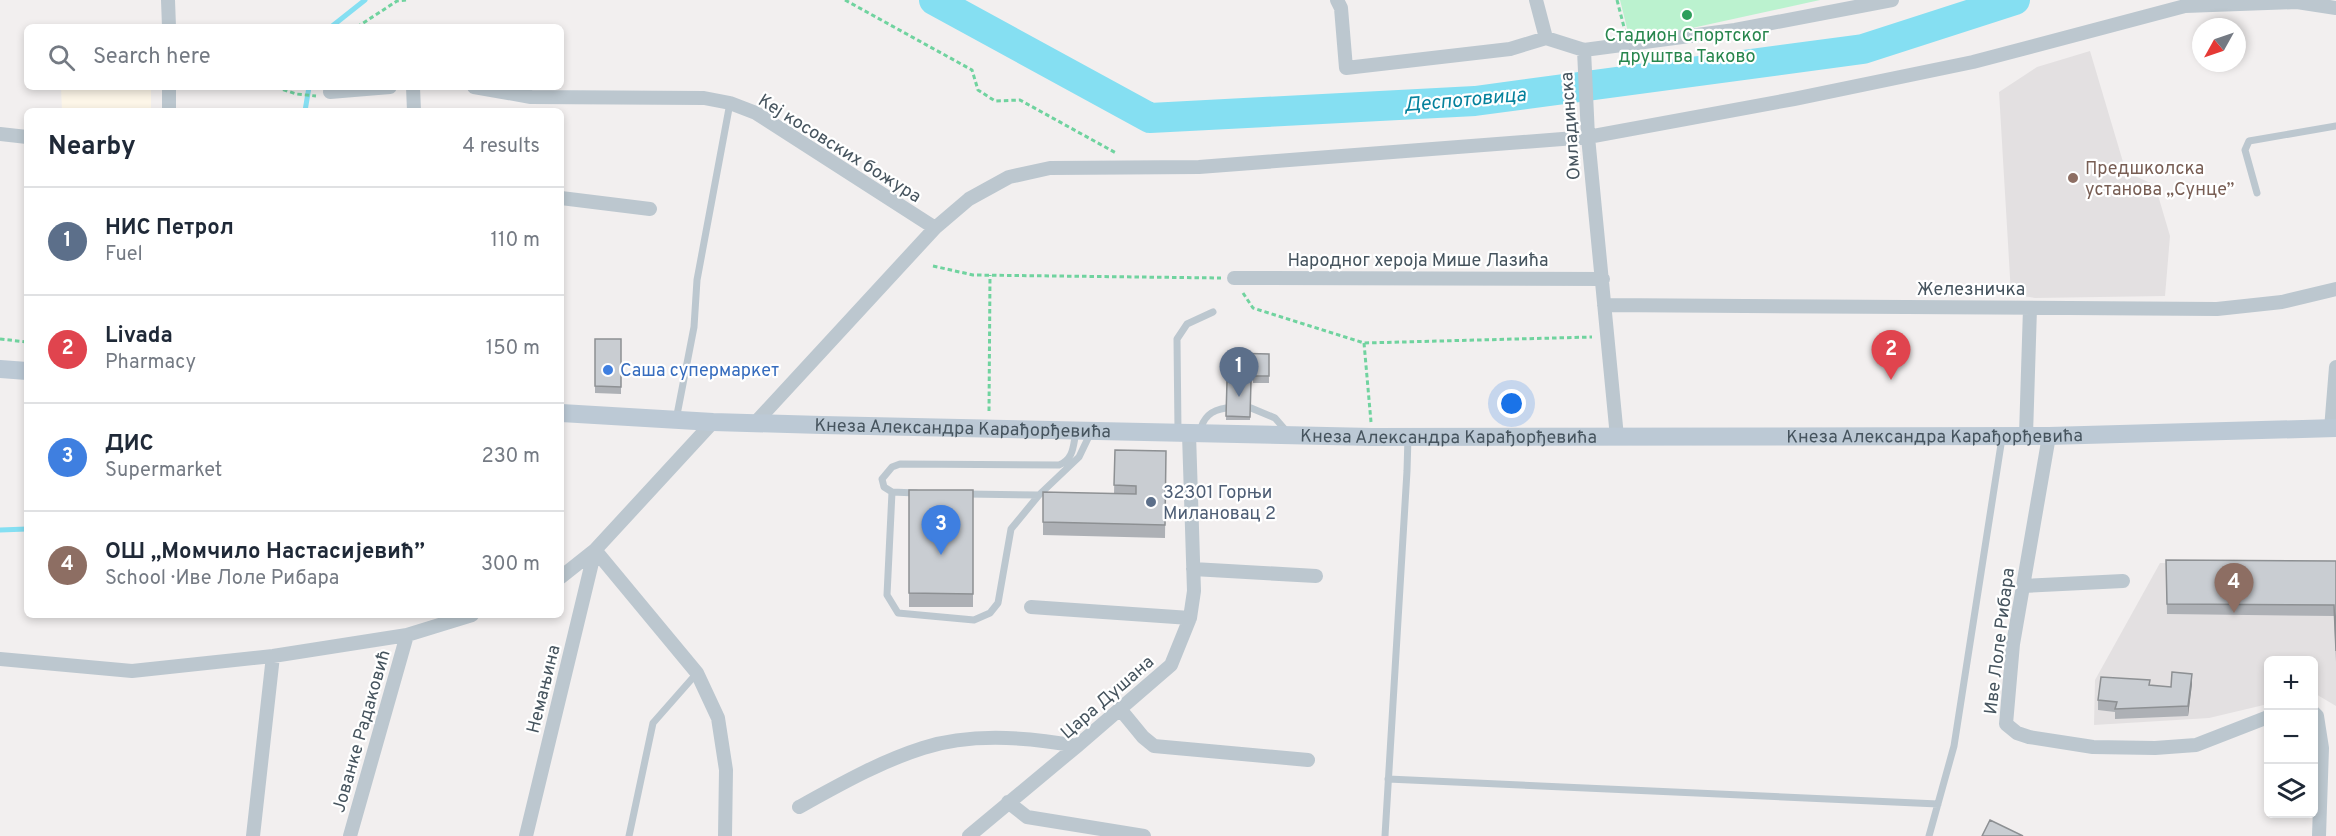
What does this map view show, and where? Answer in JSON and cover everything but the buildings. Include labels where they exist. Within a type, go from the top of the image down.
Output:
[{"type":"street","points":[[1337,0],[1341,8],[1346,68],[1509,49],[1545,38],[1536,0]]},
{"type":"street","points":[[1583,56],[1628,44],[1735,30],[1892,0]]},
{"type":"street","points":[[756,422],[935,228],[969,199],[1009,177],[1050,168],[1199,167],[1588,137],[1794,99],[1973,62],[2185,6],[2297,2],[2336,8]]},
{"type":"street","points":[[168,6],[168,24]]},
{"type":"street","name":"Омладинска","points":[[1545,38],[1583,56],[1588,137],[1617,437]]},
{"type":"street","points":[[169,90],[169,108]]},
{"type":"street","points":[[330,92],[354,90]]},
{"type":"street","points":[[413,90],[414,108]]},
{"type":"street","name":"Кеј косовских божура","points":[[491,90],[531,97],[704,98],[730,103],[756,112],[935,228]]},
{"type":"street","points":[[0,134],[24,136]]},
{"type":"street","points":[[564,198],[650,209]]},
{"type":"street","name":"Народног хероја Мише Лазића","points":[[1234,278],[1603,279]]},
{"type":"street","name":"Железничка","points":[[1604,305],[2217,309],[2282,302],[2336,290]]},
{"type":"street","points":[[2026,435],[2030,308]]},
{"type":"street","points":[[2333,428],[2336,367]]},
{"type":"street","points":[[0,369],[24,371]]},
{"type":"street","name":"Кнеза Александра Карађорђевића","points":[[564,413],[713,422],[1372,437],[2049,436],[2333,428]]},
{"type":"street","points":[[564,575],[595,550],[713,422]]},
{"type":"street","name":"Цара Душана","points":[[969,836],[1171,665],[1190,618],[1194,591],[1189,434]]},
{"type":"street","name":"Иве Лоле Рибара","points":[[2049,436],[2013,644],[2006,724],[2017,733],[2029,738],[2093,747],[2155,748],[2196,745],[2264,719]]},
{"type":"street","points":[[595,550],[697,673],[718,718],[726,770],[726,836]]},
{"type":"street","name":"Немањина","points":[[526,836],[595,550]]},
{"type":"street","points":[[1193,569],[1316,576]]},
{"type":"street","points":[[2023,586],[2123,581]]},
{"type":"street","points":[[1031,607],[1190,618]]},
{"type":"street","points":[[0,659],[132,671],[273,656],[407,635],[462,618]]},
{"type":"street","name":"Јованке Радаковић","points":[[350,836],[407,635]]},
{"type":"street","points":[[253,836],[273,656]]},
{"type":"street","points":[[1120,709],[1143,737],[1154,746],[1308,760]]},
{"type":"street","points":[[2318,722],[2322,748],[2319,836]]},
{"type":"street","points":[[799,807],[859,774],[924,748],[960,740],[1038,739],[1077,746]]},
{"type":"street","points":[[1008,802],[1027,817],[1144,836]]},
{"type":"lane","points":[[676,420],[694,327],[696,280],[730,103]]},
{"type":"lane","points":[[2257,193],[2245,150],[2248,141],[2336,126]]},
{"type":"lane","points":[[1213,312],[1187,324],[1177,339],[1189,434],[1202,425],[1209,414],[1216,409],[1226,408]]},
{"type":"lane","points":[[1251,408],[1275,418],[1289,435]]},
{"type":"lane","points":[[922,493],[892,492],[884,487],[882,479],[892,467],[900,464],[1059,465],[1067,462],[1083,432]]},
{"type":"lane","points":[[892,492],[887,595],[892,606],[898,614],[974,620],[990,613],[998,603],[1011,529],[1039,495],[1079,457],[1083,432]]},
{"type":"lane","points":[[1929,836],[1954,746],[2002,435]]},
{"type":"lane","points":[[1385,836],[1408,437]]},
{"type":"lane","points":[[957,494],[1039,495]]},
{"type":"lane","points":[[629,836],[653,723],[697,673]]},
{"type":"lane","points":[[1388,779],[1938,804]]},
{"type":"path","points":[[362,24],[397,1],[406,0]]},
{"type":"path","points":[[845,0],[972,70],[978,90],[995,101],[1020,100],[1144,168]]},
{"type":"path","points":[[1617,0],[1628,44]]},
{"type":"path","points":[[285,90],[313,97]]},
{"type":"path","points":[[933,266],[973,275],[1234,278],[1253,308],[1364,343],[1607,337]]},
{"type":"path","points":[[989,414],[990,275]]},
{"type":"path","points":[[0,339],[24,342]]},
{"type":"path","points":[[1364,343],[1372,437]]},
{"type":"shaded area","name":"Предшколска установа „Сунце”","points":[[2090,51],[2126,172],[2155,185],[2170,236],[2165,296],[2035,298],[2011,294],[1999,92],[2037,67]]},
{"type":"shaded area","points":[[61,90],[151,90],[151,108],[62,108]]},
{"type":"shaded area","points":[[2160,563],[2336,565],[2336,706],[2318,695],[2318,656],[2264,656],[2264,705],[2209,718],[2094,725],[2095,680]]},
{"type":"green space","name":"Стадион Спортског друштва Таково","points":[[1620,0],[1820,0],[1683,30],[1628,32]]},
{"type":"waterway","points":[[335,24],[365,0]]},
{"type":"waterway","name":"Деспотовица","points":[[934,0],[1150,118],[1475,101],[1863,49],[2015,0]]},
{"type":"waterway","points":[[306,108],[308,90]]},
{"type":"waterway","points":[[0,530],[24,529]]},
{"type":"place","name":"Стадион Спортског друштва Таково","points":[[1687,15]]},
{"type":"place","name":"Предшколска установа „Сунце”","points":[[2073,178]]},
{"type":"place","name":"Саша супермаркет","points":[[608,370]]},
{"type":"place","name":"Livada","points":[[1891,380]]},
{"type":"place","name":"НИС Петрол","points":[[1239,397]]},
{"type":"place","name":"32301 Горњи Милановац 2","points":[[1151,502]]},
{"type":"place","name":"ДИС","points":[[941,555]]},
{"type":"place","name":"ОШ „Момчило Настасијевић”","points":[[2234,613]]}]
